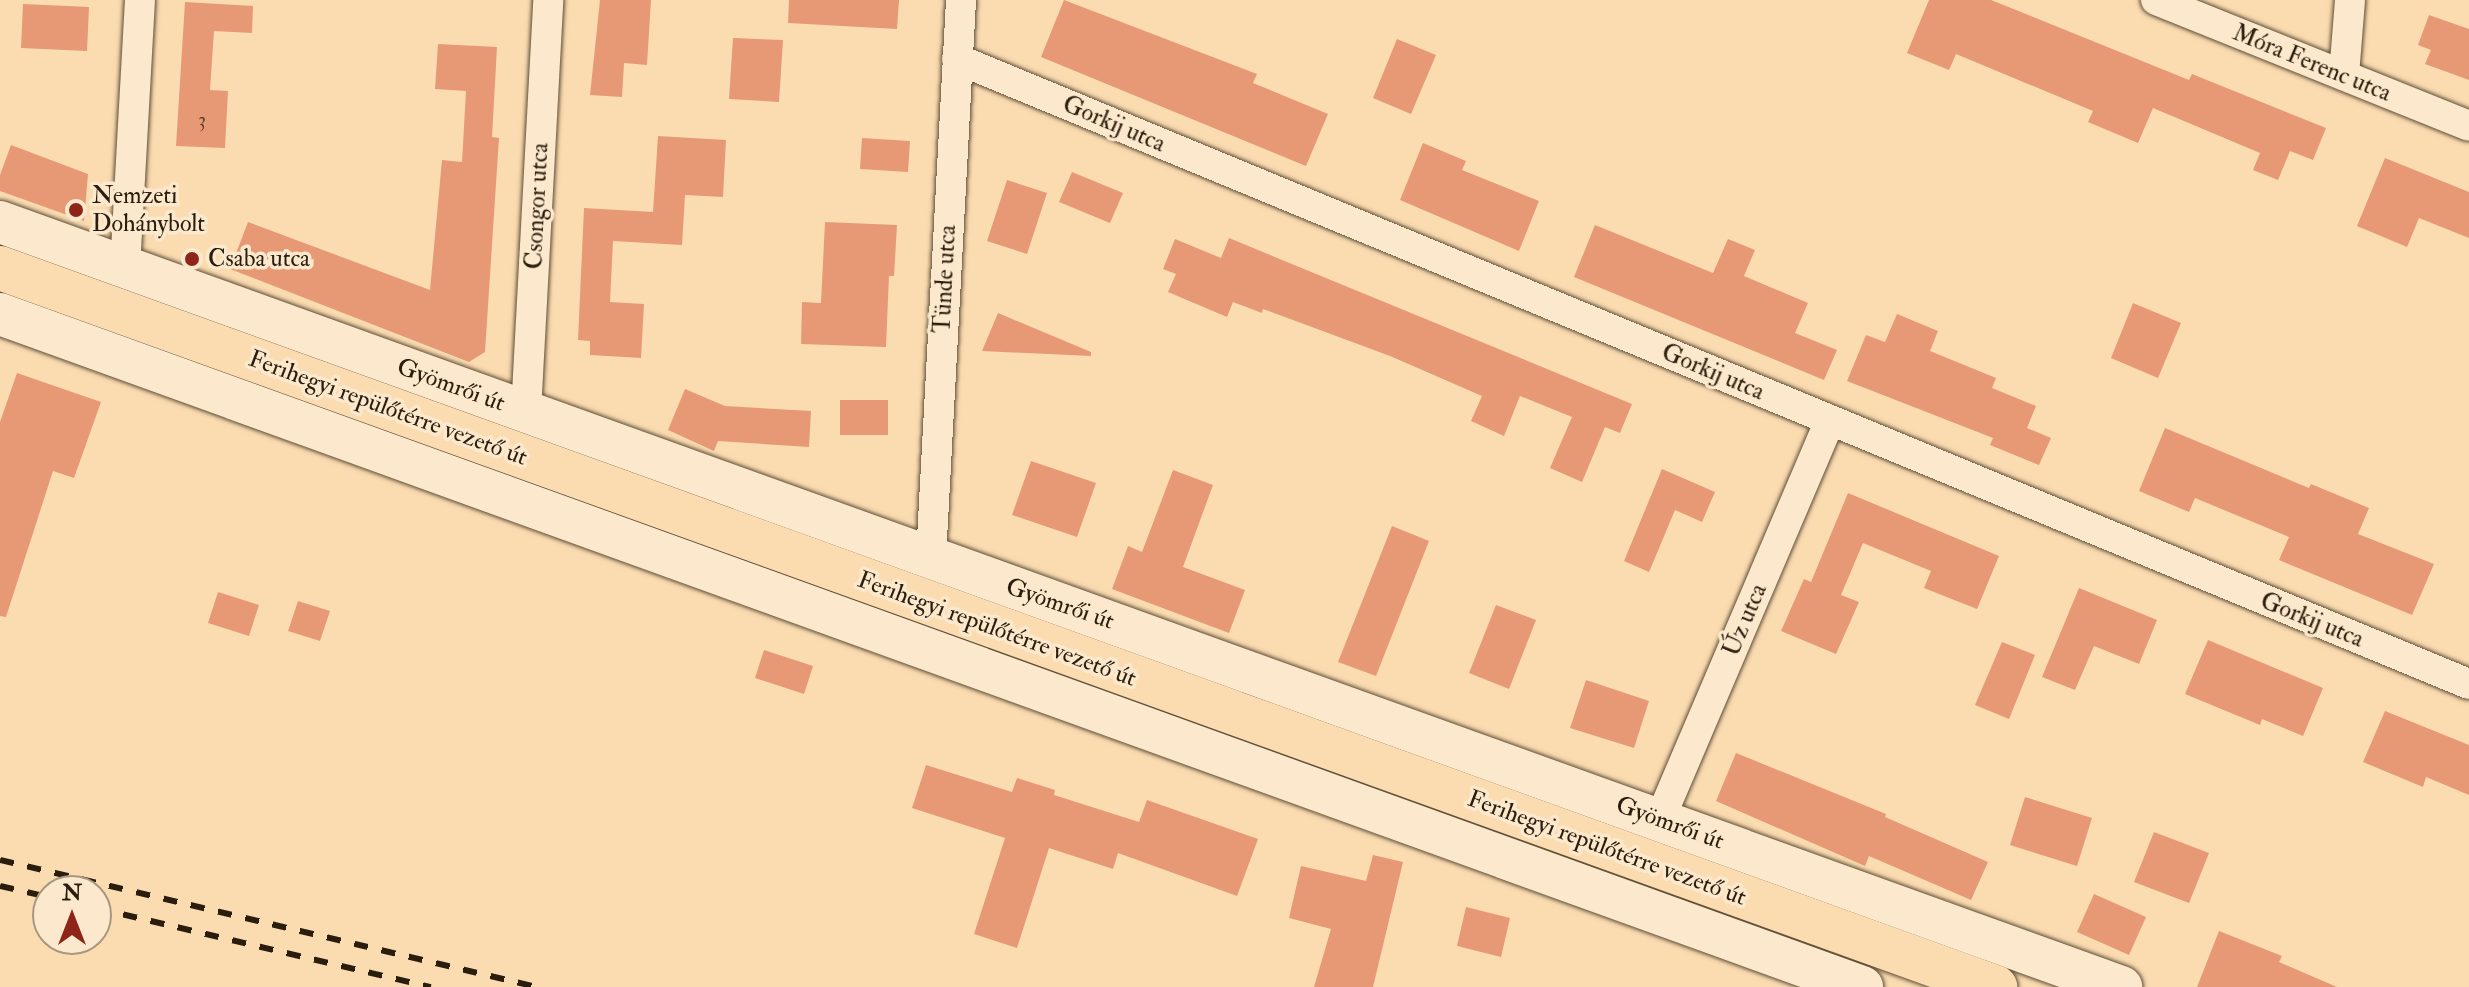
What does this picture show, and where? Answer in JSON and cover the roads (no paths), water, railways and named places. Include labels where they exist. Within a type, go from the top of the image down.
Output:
[{"type":"main road","name":"Ferihegyi repülőtérre vezető út","points":[[0,268],[1995,987]]},
{"type":"street","points":[[125,268],[140,0]]},
{"type":"street","name":"Csongor utca","points":[[526,412],[548,0]]},
{"type":"street","name":"Tünde utca","points":[[931,558],[961,0]]},
{"type":"street","name":"Móra Ferenc utca","points":[[2156,0],[2469,126]]},
{"type":"street","points":[[2344,75],[2350,0]]},
{"type":"street","name":"Gorkij utca","points":[[957,59],[2469,684]]},
{"type":"street","name":"Gyömrői út","points":[[0,222],[2121,987]]},
{"type":"street","points":[[0,314],[1862,987]]},
{"type":"street","name":"Úz utca","points":[[1660,819],[1830,421]]},
{"type":"railway","points":[[0,860],[537,987]]},
{"type":"railway","points":[[0,886],[32,893]]},
{"type":"railway","points":[[112,912],[431,987]]},
{"type":"place","name":"Nemzeti Dohánybolt","points":[[76,210]]},
{"type":"place","name":"Csaba utca","points":[[192,259]]}]
